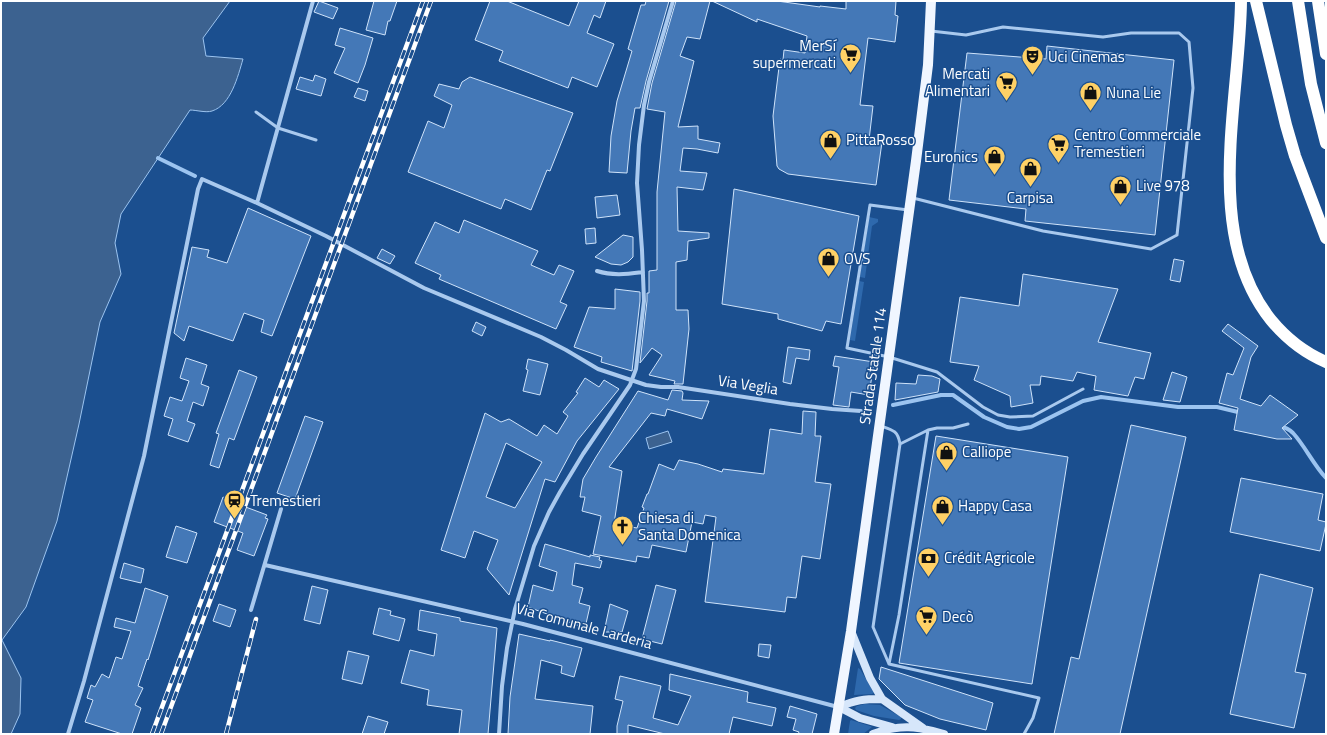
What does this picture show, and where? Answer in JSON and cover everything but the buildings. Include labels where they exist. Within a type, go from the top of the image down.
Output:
[{"type":"highway","points":[[1240,1],[1230,169],[1232,212],[1238,250],[1253,290],[1267,315],[1292,341],[1307,352],[1326,362]]},
{"type":"highway","points":[[1256,1],[1286,125],[1326,238]]},
{"type":"highway","points":[[1298,1],[1311,84],[1326,143]]},
{"type":"highway","points":[[1318,1],[1326,54]]},
{"type":"main road","name":"Strada Statale 114","points":[[834,734],[910,210],[928,65],[931,31],[931,1]]},
{"type":"street","points":[[257,203],[313,1]]},
{"type":"street","points":[[499,734],[502,686],[512,621],[534,546],[549,512],[583,454],[633,380],[636,369],[643,317],[643,272],[637,183],[639,145],[644,105],[649,82],[673,1]]},
{"type":"street","name":"Via Veglia","points":[[68,734],[84,681],[144,456],[198,189],[202,179],[326,236],[424,288],[541,337],[598,369],[661,387],[678,386],[832,410],[861,411]]},
{"type":"street","points":[[597,272],[614,275],[643,272]]},
{"type":"street","points":[[251,610],[282,509]]},
{"type":"street","name":"Via Comunale Larderia","points":[[264,565],[512,621],[839,707],[860,718],[893,727],[923,728],[944,734]]},
{"type":"street","name":"Via Comunale Larderia","points":[[850,631],[870,678],[882,699],[923,728]]},
{"type":"street","points":[[839,707],[854,701],[865,699],[882,699]]},
{"type":"street","name":"Via Comunale Larderia","points":[[873,734],[893,727]]},
{"type":"lane","points":[[911,198],[1043,231],[1151,249],[1177,235],[1193,88],[1189,42],[1179,33],[1131,33],[1103,37],[1003,27],[966,35],[931,31]]},
{"type":"lane","points":[[256,112],[278,128],[316,140]]},
{"type":"lane","points":[[910,210],[870,205],[847,348],[889,357],[937,372],[983,407],[998,415],[1022,417],[1033,416],[1083,389]]},
{"type":"lane","points":[[900,444],[928,430],[937,428],[953,428],[968,424]]},
{"type":"lane","points":[[879,426],[892,430],[898,436],[900,444],[873,627],[889,664]]},
{"type":"lane","points":[[889,664],[899,615],[928,430]]},
{"type":"lane","points":[[889,664],[1039,698],[1033,718],[1024,734]]},
{"type":"shaded area","points":[[1,1],[230,1],[203,38],[206,56],[243,59],[233,89],[224,103],[219,108],[210,112],[190,110],[121,214],[115,243],[121,274],[100,322],[57,521],[26,607],[2,640],[21,678],[20,714],[11,734],[1,734]]},
{"type":"shaded area","points":[[869,217],[878,219],[878,222],[872,226],[865,278],[860,277]]},
{"type":"shaded area","points":[[859,281],[864,282],[855,341],[850,340]]},
{"type":"shaded area","points":[[668,431],[672,442],[649,449],[646,438]]},
{"type":"shaded area","points":[[858,668],[860,669],[874,693],[854,695]]},
{"type":"shaded area","points":[[865,704],[880,705],[901,717],[901,719],[899,720],[874,716],[856,710],[855,708],[857,706]]},
{"type":"shaded area","points":[[851,720],[872,727],[863,734],[848,734]]},
{"type":"waterway","points":[[158,158],[195,176]]},
{"type":"waterway","points":[[893,405],[941,395],[953,395],[984,417],[1007,427],[1019,429],[1031,427],[1083,401],[1101,397],[1178,407],[1217,407],[1242,413]]},
{"type":"waterway","points":[[1279,426],[1286,428],[1293,433],[1326,478]]},
{"type":"railway","points":[[152,734],[423,1]]},
{"type":"railway","points":[[161,734],[431,1]]},
{"type":"railway","points":[[226,734],[256,619]]},
{"type":"place","name":"MerSí supermercati","points":[[851,74]]},
{"type":"place","name":"Uci Cinemas","points":[[1033,76]]},
{"type":"place","name":"Mercati Alimentari","points":[[1006,102]]},
{"type":"place","name":"Nuna Lie","points":[[1091,112]]},
{"type":"place","name":"PittaRosso","points":[[831,160]]},
{"type":"place","name":"Centro Commerciale Tremestieri","points":[[1058,164]]},
{"type":"place","name":"Euronics","points":[[994,176]]},
{"type":"place","name":"Carpisa","points":[[1030,188]]},
{"type":"place","name":"Live 978","points":[[1120,206]]},
{"type":"place","name":"OVS","points":[[828,278]]},
{"type":"place","name":"Calliope","points":[[947,472]]},
{"type":"place","name":"Tremestieri","points":[[235,520]]},
{"type":"place","name":"Happy Casa","points":[[943,526]]},
{"type":"place","name":"Chiesa di Santa Domenica","points":[[623,546]]},
{"type":"place","name":"Crédit Agricole","points":[[929,578]]},
{"type":"place","name":"Decò","points":[[927,636]]}]
